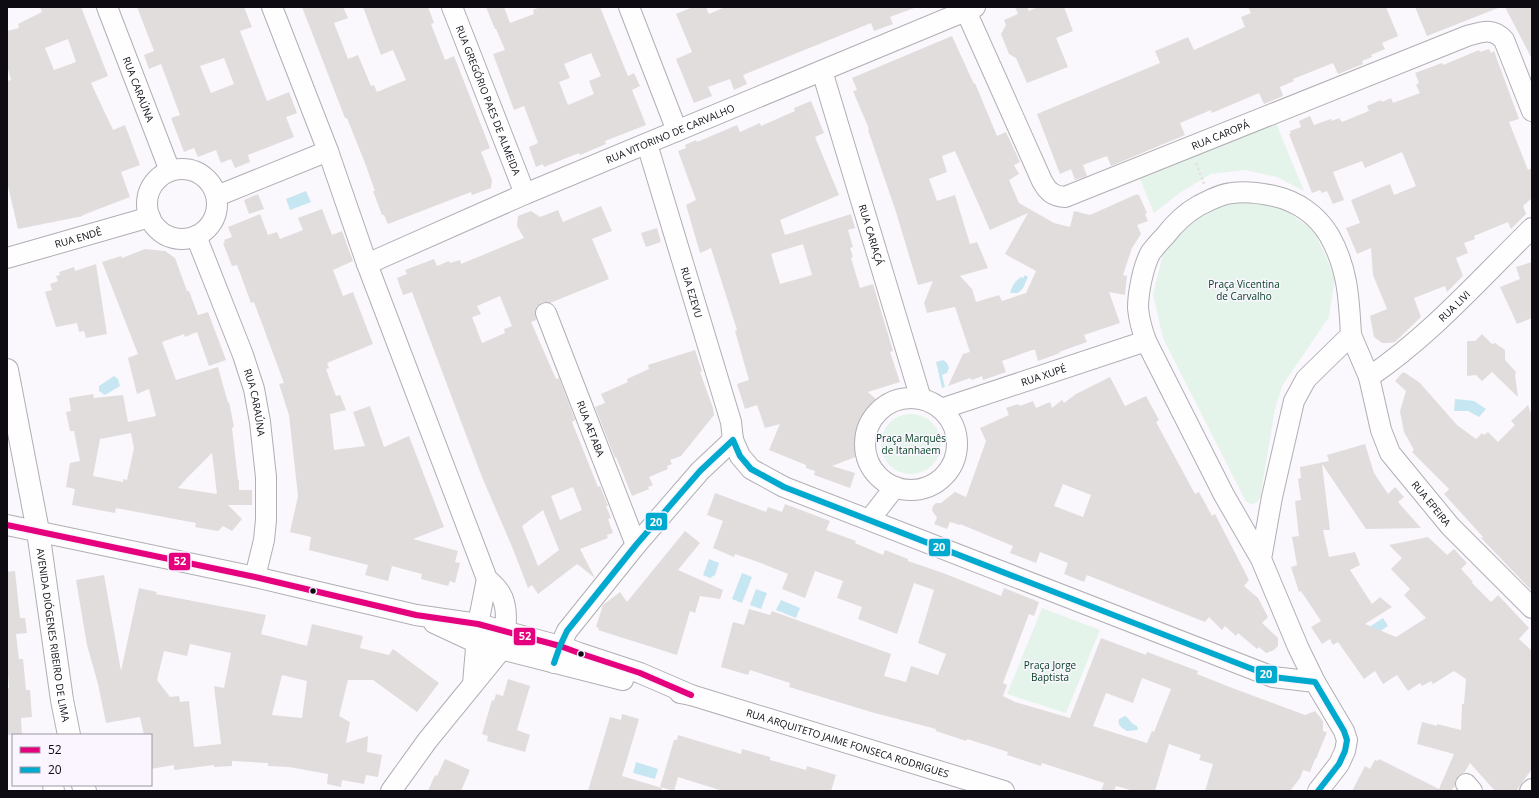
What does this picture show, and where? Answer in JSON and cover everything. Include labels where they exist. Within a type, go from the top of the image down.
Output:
[{"type":"main road","name":"AVENIDA DIÓGENES RIBEIRO DE LIMA","points":[[7,370],[38,531],[62,700],[69,734]]},
{"type":"street","name":"RUA CARAÚNA","points":[[107,7],[170,171]]},
{"type":"street","points":[[272,7],[328,151],[367,264],[487,579],[500,592],[504,601],[506,614],[503,641],[473,684],[427,741],[398,786]]},
{"type":"street","name":"RUA GREGÓRIO PAES DE ALMEIDA","points":[[452,7],[526,194]]},
{"type":"street","points":[[629,7],[677,131]]},
{"type":"street","name":"RUA VITORINO DE CARVALHO","points":[[367,264],[526,194],[971,9]]},
{"type":"street","name":"RUA CAROPÁ","points":[[971,9],[1042,181],[1047,190],[1052,194],[1065,197],[1467,36],[1483,31],[1493,31],[1500,35],[1504,40],[1532,111]]},
{"type":"street","name":"RUA CARIAÇÁ","points":[[822,70],[921,399]]},
{"type":"street","name":"RUA EZEVU","points":[[647,144],[731,422],[733,440],[740,456],[751,469],[784,487],[870,519],[1273,677],[1315,682]]},
{"type":"street","points":[[217,196],[328,151]]},
{"type":"street","points":[[190,169],[199,173],[207,179],[217,196],[216,215],[205,231],[196,236],[175,238],[170,236],[156,227],[150,217],[148,199],[150,190],[162,175],[170,171],[190,169]]},
{"type":"street","points":[[1261,559],[1272,497],[1294,401],[1306,379],[1351,335],[1348,287],[1338,252],[1328,234],[1316,218],[1298,205],[1284,198],[1249,192],[1230,193],[1210,200],[1192,210],[1177,221],[1151,252],[1140,289],[1138,308],[1141,327],[1146,341],[1224,494],[1261,559],[1298,647],[1315,682],[1344,731],[1346,740],[1345,751],[1339,764],[1318,791]]},
{"type":"street","name":"RUA ENDÊ","points":[[7,258],[150,217]]},
{"type":"street","name":"RUA LIVI","points":[[1369,377],[1396,358],[1432,326],[1532,228]]},
{"type":"street","name":"RUA CARAÚNA","points":[[196,236],[243,355],[254,389],[260,422],[266,477],[266,520],[264,540],[255,577]]},
{"type":"street","name":"RUA AETABA","points":[[546,313],[636,546]]},
{"type":"street","name":"RUA EPEIRA","points":[[1351,335],[1369,377],[1381,430],[1390,454],[1450,526],[1532,608]]},
{"type":"street","name":"RUA XUPÉ","points":[[941,408],[1146,341]]},
{"type":"street","points":[[904,398],[921,399],[941,408],[950,419],[956,432],[958,447],[954,461],[947,474],[936,483],[923,489],[909,490],[895,487],[880,478],[870,464],[865,448],[867,431],[875,416],[888,404],[904,398]]},
{"type":"street","points":[[557,655],[567,631],[636,546],[704,468],[733,440]]},
{"type":"street","points":[[870,519],[895,487]]},
{"type":"street","name":"RUA ARQUITETO JAIME FONSECA RODRIGUES","points":[[7,525],[255,577],[416,615],[478,624],[503,641]]},
{"type":"street","points":[[473,684],[478,624],[487,579]]},
{"type":"street","name":"RUA ARQUITETO JAIME FONSECA RODRIGUES","points":[[416,615],[477,643],[503,641],[557,655],[640,685],[691,695],[1004,791]]},
{"type":"path","points":[[1190,147],[1210,200]]},
{"type":"green space","points":[[1276,123],[1304,191],[1277,177],[1245,170],[1211,174],[1181,192],[1154,213],[1140,179]]},
{"type":"green space","name":"Praça Vicentina de Carvalho","points":[[1233,201],[1278,205],[1314,231],[1335,277],[1329,317],[1282,386],[1275,409],[1260,498],[1253,504],[1245,500],[1163,338],[1153,294],[1165,246],[1193,215]]},
{"type":"green space","name":"Praça Marquês de Itanhaem","points":[[905,414],[917,414],[928,419],[936,427],[941,438],[939,456],[928,469],[917,474],[905,474],[894,469],[886,461],[881,450],[881,438],[886,427],[894,419]]},
{"type":"green space","name":"Praça Jorge Baptista","points":[[1042,608],[1100,630],[1066,713],[1007,694]]},
{"type":"water","points":[[306,191],[311,202],[290,210],[286,199]]},
{"type":"water","points":[[1025,275],[1028,277],[1023,288],[1018,293],[1010,293],[1015,282],[1021,277],[1023,278]]},
{"type":"water","points":[[943,360],[947,363],[949,368],[947,373],[942,375],[945,387],[942,388],[936,362]]},
{"type":"water","points":[[114,376],[118,379],[120,386],[105,395],[99,391],[99,386]]},
{"type":"water","points":[[1455,399],[1474,401],[1486,409],[1479,417],[1468,411],[1454,411]]},
{"type":"water","points":[[709,559],[719,563],[715,575],[710,578],[703,575]]},
{"type":"water","points":[[742,573],[752,577],[742,603],[732,599]]},
{"type":"water","points":[[756,589],[767,593],[761,609],[750,605]]},
{"type":"water","points":[[781,600],[800,608],[796,618],[776,610]]},
{"type":"water","points":[[1383,618],[1388,626],[1374,635],[1369,627]]},
{"type":"water","points":[[1125,716],[1137,726],[1138,730],[1127,731],[1120,726],[1119,719]]},
{"type":"water","points":[[636,762],[658,769],[655,779],[633,773]]},
{"type":"building","points":[[40,7],[81,7],[108,76],[91,83],[113,130],[125,125],[140,165],[121,172],[130,197],[83,216],[18,229],[7,182],[7,81],[11,80],[7,65],[7,31],[19,28],[18,24],[42,12]],"holes":[[[68,39],[76,62],[54,70],[45,48]]]},
{"type":"building","points":[[137,7],[244,7],[252,27],[240,31],[267,101],[289,92],[297,113],[286,117],[294,137],[248,155],[250,162],[235,168],[231,159],[221,163],[216,150],[198,157],[194,148],[184,152],[171,118],[180,115],[161,64],[149,69],[144,55],[154,51]],"holes":[[[224,58],[234,84],[211,93],[200,66]]]},
{"type":"building","points":[[302,7],[343,7],[348,18],[334,23],[348,59],[358,55],[371,86],[374,85],[377,92],[406,80],[393,50],[381,55],[363,7],[428,7],[434,23],[431,24],[445,60],[454,56],[490,148],[481,152],[492,180],[491,188],[472,195],[471,192],[388,224],[384,215],[382,215],[365,163],[347,118],[345,118]]},
{"type":"building","points":[[486,7],[504,7],[510,23],[534,14],[533,10],[540,7],[600,7],[628,76],[634,73],[640,86],[632,90],[646,125],[605,141],[606,144],[580,155],[579,153],[544,167],[543,164],[536,167],[529,147],[538,143],[524,106],[514,110],[493,54],[505,50]],"holes":[[[591,53],[601,76],[589,81],[594,94],[568,105],[559,82],[570,78],[564,64]]]},
{"type":"building","points":[[693,7],[706,7],[709,14],[725,7],[914,8],[890,17],[893,24],[874,31],[871,23],[743,75],[747,84],[734,90],[730,79],[708,87],[712,96],[694,103],[676,59],[692,52],[676,14]]},
{"type":"building","points":[[1015,7],[1027,7],[1029,11],[1038,7],[1064,7],[1073,31],[1056,38],[1068,67],[1027,83],[1016,58],[1009,54],[1001,34],[1006,25],[1004,20],[1018,14]]},
{"type":"building","points":[[1248,7],[1386,7],[1398,36],[1382,43],[1385,49],[1362,61],[1363,64],[1338,74],[1333,63],[1293,79],[1294,81],[1280,87],[1283,96],[1264,104],[1259,93],[1212,113],[1211,110],[1180,123],[1185,135],[1111,166],[1107,156],[1083,165],[1087,176],[1075,180],[1071,169],[1060,174],[1037,114],[1160,63],[1155,51],[1188,37],[1194,50],[1245,27],[1241,17],[1251,13]]},
{"type":"building","points":[[1415,7],[1498,7],[1498,8],[1427,36]]},
{"type":"building","points":[[1505,7],[1532,7],[1532,59]]},
{"type":"building","points":[[952,36],[974,84],[975,83],[997,136],[1006,132],[1020,162],[1014,165],[1019,174],[1009,180],[1019,203],[1054,223],[1070,227],[1074,211],[1090,215],[1137,194],[1139,195],[1147,213],[1145,214],[1148,221],[1137,225],[1141,234],[1132,248],[1123,275],[1127,276],[1125,295],[1109,292],[1120,323],[1084,335],[1087,342],[1059,352],[1060,353],[1038,361],[1035,350],[1032,350],[1002,361],[1006,372],[983,380],[982,376],[972,380],[970,378],[948,386],[963,354],[970,352],[955,307],[927,313],[924,303],[933,281],[918,285],[896,212],[868,130],[869,129],[853,91],[857,90],[852,78]],"holes":[[[955,151],[990,230],[1028,213],[1005,254],[1036,271],[1026,293],[1002,301],[999,295],[976,302],[972,289],[960,276],[988,268],[977,242],[970,244],[955,195],[937,201],[929,179],[947,172],[942,156]]]},
{"type":"building","points":[[1489,49],[1491,53],[1494,51],[1519,119],[1509,122],[1528,170],[1532,168],[1532,198],[1523,206],[1526,214],[1511,229],[1508,222],[1474,236],[1475,239],[1464,243],[1468,253],[1456,258],[1463,276],[1447,292],[1445,286],[1414,298],[1421,317],[1395,342],[1382,343],[1374,337],[1370,316],[1387,309],[1373,275],[1371,248],[1357,254],[1346,228],[1360,223],[1351,200],[1390,184],[1394,195],[1416,186],[1402,152],[1365,168],[1362,161],[1333,172],[1344,200],[1333,204],[1327,191],[1322,193],[1320,190],[1312,193],[1289,134],[1291,133],[1290,131],[1301,127],[1299,121],[1310,116],[1314,125],[1339,118],[1342,122],[1369,111],[1367,106],[1381,100],[1382,102],[1391,98],[1393,103],[1420,93],[1416,85],[1419,83],[1415,73],[1442,63],[1443,65],[1479,50],[1480,52]]},
{"type":"building","points":[[811,101],[824,133],[815,137],[839,195],[780,220],[785,235],[851,214],[855,228],[848,230],[853,247],[850,248],[853,257],[851,258],[860,288],[873,284],[893,351],[890,352],[900,382],[868,392],[878,401],[859,431],[857,444],[858,456],[832,466],[855,473],[850,488],[814,475],[815,471],[806,468],[806,465],[769,450],[780,424],[765,428],[757,405],[745,409],[737,384],[749,380],[735,331],[737,330],[711,248],[700,253],[686,205],[696,200],[678,151],[686,148],[685,145],[696,140],[697,142],[737,125],[740,132],[760,123],[761,126],[795,111],[794,108]],"holes":[[[803,244],[812,275],[780,284],[771,254]]]},
{"type":"building","points":[[258,194],[264,209],[249,214],[244,200]]},
{"type":"building","points":[[601,206],[612,231],[592,239],[609,279],[550,303],[542,302],[537,306],[535,311],[536,320],[531,322],[556,379],[559,378],[575,420],[572,422],[598,487],[600,486],[608,506],[606,506],[611,518],[608,519],[613,533],[607,535],[608,538],[580,549],[595,578],[577,564],[538,594],[532,585],[528,588],[482,477],[412,292],[403,295],[397,278],[407,274],[405,270],[434,259],[437,266],[449,261],[450,263],[460,260],[461,264],[524,238],[517,226],[518,216],[531,211],[540,217],[558,210],[563,222]],"holes":[[[500,296],[512,326],[504,329],[505,333],[482,343],[472,317],[481,314],[477,306]],[[573,487],[582,510],[560,520],[551,496]],[[543,510],[559,550],[538,566],[522,526]]]},
{"type":"building","points":[[322,209],[332,235],[342,231],[353,261],[333,270],[343,296],[353,292],[373,344],[327,363],[329,368],[326,369],[336,396],[340,395],[346,410],[330,414],[334,450],[365,446],[353,412],[370,406],[384,447],[409,436],[444,527],[413,539],[458,551],[455,562],[460,563],[455,583],[450,581],[448,586],[421,579],[422,574],[392,566],[388,581],[365,575],[368,565],[309,550],[311,537],[290,532],[298,496],[289,415],[279,384],[284,383],[254,302],[251,303],[237,265],[232,266],[223,243],[225,242],[224,240],[232,237],[228,227],[260,214],[268,235],[277,232],[280,239],[303,230],[298,218]]},
{"type":"building","points":[[657,228],[661,242],[646,247],[641,233]]},
{"type":"building","points":[[145,249],[165,251],[175,258],[187,291],[189,291],[198,315],[208,312],[226,360],[209,366],[197,332],[185,337],[184,334],[162,342],[176,380],[218,367],[228,403],[229,402],[234,427],[232,428],[239,490],[252,490],[252,505],[228,505],[242,519],[232,531],[223,526],[218,531],[195,527],[196,523],[116,508],[115,513],[72,505],[75,489],[66,487],[70,463],[80,461],[74,431],[70,431],[66,412],[71,411],[69,398],[93,394],[94,398],[123,395],[128,422],[156,416],[149,389],[137,394],[128,358],[138,354],[102,262],[121,256],[122,258]],"holes":[[[131,433],[134,448],[127,480],[123,479],[123,482],[93,476],[100,439]],[[212,453],[217,494],[178,488],[186,479]]]},
{"type":"building","points":[[1532,262],[1532,318],[1517,324],[1500,287],[1520,279],[1516,267]]},
{"type":"building","points":[[96,264],[107,334],[86,338],[84,331],[79,332],[77,323],[56,327],[45,292],[52,290],[50,284],[58,281],[56,276],[60,275],[59,272],[74,267],[75,271]]},
{"type":"building","points":[[1482,334],[1492,344],[1495,343],[1505,350],[1505,360],[1516,372],[1515,375],[1518,397],[1492,372],[1482,381],[1476,375],[1467,376],[1467,341],[1475,341]]},
{"type":"building","points":[[695,350],[702,371],[700,372],[713,408],[714,415],[681,456],[670,460],[672,464],[667,466],[668,469],[649,477],[653,485],[648,487],[649,489],[632,496],[595,407],[605,403],[601,394],[628,382],[627,379],[649,369],[648,365]]},
{"type":"building","points":[[1403,372],[1420,383],[1457,425],[1476,439],[1482,433],[1484,435],[1488,432],[1498,442],[1515,425],[1511,421],[1528,405],[1532,416],[1532,591],[1481,538],[1483,537],[1444,494],[1449,489],[1412,452],[1414,450],[1404,432],[1400,411],[1406,391],[1395,381]]},
{"type":"building","points":[[1110,377],[1125,406],[1146,396],[1159,420],[1156,422],[1195,494],[1199,492],[1212,516],[1215,514],[1249,580],[1244,586],[1258,598],[1268,617],[1262,623],[1278,638],[1278,646],[1274,650],[1266,653],[1259,647],[1257,649],[1238,633],[1236,636],[1225,626],[1222,630],[1209,617],[1205,622],[1087,575],[1084,582],[1064,574],[1068,563],[1040,552],[1036,563],[1010,553],[1013,546],[960,524],[950,522],[947,529],[934,524],[937,518],[932,510],[936,503],[941,503],[955,492],[966,497],[986,441],[980,428],[1009,415],[1006,408],[1018,404],[1020,406],[1033,401],[1036,408],[1050,402],[1052,408],[1062,400],[1064,403],[1076,394]],"holes":[[[1063,484],[1091,495],[1083,517],[1054,506]]]},
{"type":"building","points":[[1365,444],[1374,473],[1388,494],[1395,487],[1404,497],[1398,502],[1421,528],[1366,529],[1322,464],[1330,530],[1323,530],[1329,557],[1355,552],[1360,565],[1350,570],[1372,604],[1380,597],[1392,607],[1365,624],[1396,637],[1426,618],[1404,595],[1410,589],[1391,569],[1402,558],[1389,545],[1428,537],[1447,555],[1454,549],[1467,563],[1461,569],[1473,582],[1472,583],[1491,602],[1498,595],[1529,628],[1519,639],[1532,651],[1532,769],[1516,791],[1495,791],[1470,763],[1464,773],[1458,776],[1455,781],[1455,786],[1451,791],[1352,791],[1365,766],[1370,769],[1375,760],[1378,761],[1379,759],[1439,789],[1454,754],[1417,744],[1422,722],[1461,730],[1462,704],[1464,704],[1466,679],[1454,671],[1433,684],[1431,681],[1422,686],[1420,683],[1408,691],[1397,675],[1383,684],[1375,671],[1364,679],[1338,642],[1333,645],[1330,639],[1322,644],[1311,627],[1321,621],[1301,591],[1299,592],[1291,567],[1297,565],[1292,537],[1299,536],[1295,501],[1301,500],[1298,479],[1301,478],[1300,467],[1329,461],[1327,455]]},
{"type":"building","points":[[715,493],[766,512],[768,507],[782,512],[785,504],[830,521],[826,530],[856,541],[855,543],[883,555],[885,550],[908,559],[908,561],[1001,596],[1004,588],[1039,602],[1034,616],[1029,614],[1003,683],[1007,685],[1003,696],[1015,702],[1070,718],[1101,638],[1146,655],[1147,652],[1198,671],[1197,674],[1305,715],[1315,711],[1323,721],[1323,731],[1327,732],[1310,772],[1303,770],[1300,778],[1290,791],[1205,791],[1213,764],[1199,760],[1201,755],[1169,744],[1155,791],[1134,791],[1116,786],[1114,791],[1101,791],[1104,783],[1042,763],[1041,766],[1007,755],[1008,752],[967,739],[966,741],[936,731],[936,729],[871,712],[789,687],[790,683],[750,670],[748,675],[721,667],[733,622],[744,625],[749,609],[770,615],[772,611],[891,654],[884,676],[906,682],[911,666],[938,675],[946,654],[918,643],[934,590],[914,583],[897,634],[858,619],[862,607],[837,598],[843,581],[815,571],[805,598],[782,589],[788,574],[735,554],[734,557],[713,548],[723,521],[707,515]],"holes":[[[1142,678],[1171,689],[1154,732],[1152,731],[1147,743],[1093,726],[1106,693],[1133,703]]]},
{"type":"building","points":[[685,531],[700,543],[678,570],[723,590],[720,599],[700,596],[695,613],[690,611],[677,655],[598,630],[599,628],[596,627],[603,605],[620,592],[627,602]]},
{"type":"building","points":[[15,571],[20,618],[25,618],[27,633],[16,634],[19,659],[23,659],[26,690],[30,690],[32,717],[21,718],[22,734],[12,735],[7,735],[7,688],[9,688],[7,659],[7,572]]},
{"type":"building","points":[[104,575],[121,671],[139,588],[157,592],[156,594],[266,615],[261,634],[307,646],[312,624],[363,636],[360,648],[389,655],[393,649],[439,683],[417,712],[373,680],[348,680],[339,716],[350,722],[346,743],[368,736],[367,752],[382,755],[378,777],[366,775],[364,784],[342,780],[341,787],[327,784],[328,774],[289,767],[268,766],[268,763],[232,761],[232,766],[214,767],[214,765],[174,770],[174,765],[152,769],[152,734],[144,734],[140,717],[106,723],[98,684],[87,645],[76,580]],"holes":[[[190,644],[231,653],[224,688],[214,686],[221,744],[194,747],[189,701],[180,702],[179,696],[170,697],[157,680],[164,651],[187,656]],[[282,675],[307,681],[302,718],[272,715]]]},
{"type":"building","points":[[508,679],[530,686],[517,730],[530,735],[525,752],[487,741],[488,736],[482,734],[492,700],[494,701],[496,694],[503,696]]},
{"type":"building","points":[[622,714],[639,719],[622,776],[662,788],[661,791],[588,791],[610,717],[621,720]]},
{"type":"building","points":[[678,735],[741,754],[742,749],[770,757],[770,760],[806,770],[807,766],[836,775],[831,791],[723,791],[678,777],[674,791],[660,787],[674,740],[677,740]]},
{"type":"building","points":[[445,759],[470,770],[461,791],[428,791],[435,775],[437,776]]},
{"type":"transit line","name":"20","points":[[554,663],[567,631],[636,545],[700,471],[733,440],[740,456],[751,469],[784,487],[1273,677],[1315,682],[1344,731],[1347,740],[1345,751],[1339,764],[1318,791]]},
{"type":"transit line","name":"52","points":[[7,525],[255,577],[416,615],[478,624],[560,646],[640,673],[691,695]]}]
